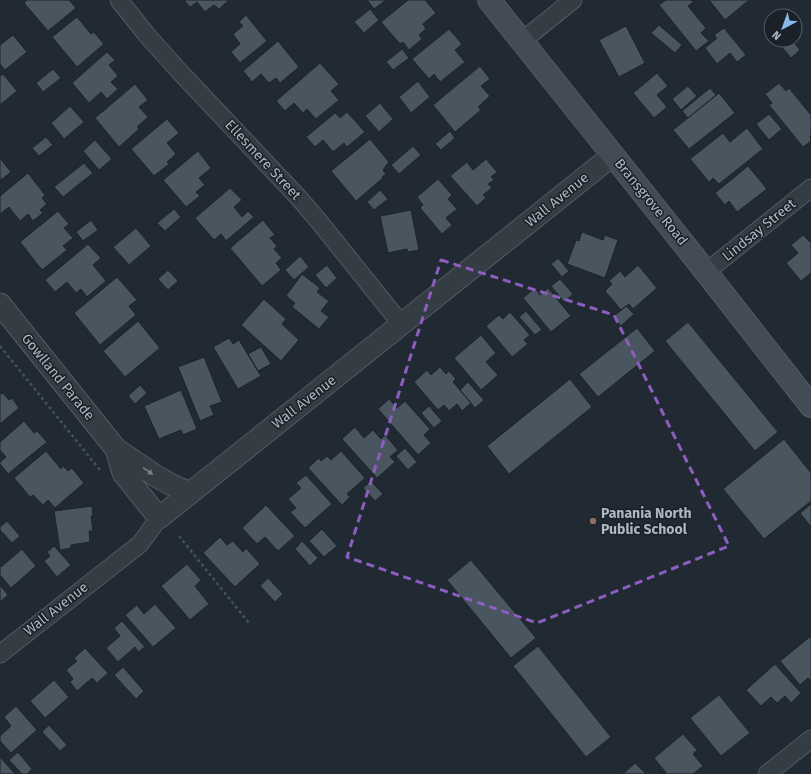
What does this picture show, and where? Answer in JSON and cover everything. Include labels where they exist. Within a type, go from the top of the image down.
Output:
[{"type":"main road","name":"Bransgrove Road","points":[[489,0],[811,406]]},
{"type":"street","name":"Ellesmere Street","points":[[119,0],[178,71],[298,197],[402,325]]},
{"type":"street","points":[[522,41],[573,0]]},
{"type":"street","name":"Wall Avenue","points":[[0,654],[140,544],[159,518],[613,155]]},
{"type":"street","name":"Lindsay Street","points":[[706,272],[811,188]]},
{"type":"street","name":"Gowlland Parade","points":[[0,304],[116,449],[156,476],[190,493]]},
{"type":"street","name":"Gowlland Parade","points":[[116,449],[123,473],[159,518]]},
{"type":"street","points":[[766,774],[811,739]]},
{"type":"path","points":[[0,346],[101,471]]},
{"type":"path","points":[[179,536],[249,623]]},
{"type":"highlighted area","points":[[441,260],[614,315],[729,546],[537,623],[347,557]]},
{"type":"building","points":[[27,0],[69,0],[76,8],[48,31],[24,3]]},
{"type":"building","points":[[184,0],[228,1],[219,9],[214,5],[205,12],[197,2],[190,7]]},
{"type":"building","points":[[367,0],[386,0],[374,9]]},
{"type":"building","points":[[408,0],[425,0],[436,13],[423,24],[426,29],[419,35],[422,39],[409,50],[403,42],[400,44],[381,22]]},
{"type":"building","points":[[666,0],[691,0],[693,2],[688,6],[706,28],[701,33],[709,41],[696,51],[659,5]]},
{"type":"building","points":[[709,0],[749,0],[725,20]]},
{"type":"building","points":[[370,9],[379,20],[364,33],[354,22]]},
{"type":"building","points":[[246,15],[267,41],[240,63],[231,52],[240,44],[233,34],[243,26],[239,22]]},
{"type":"building","points":[[77,17],[91,34],[94,32],[104,44],[77,67],[52,37]]},
{"type":"building","points":[[659,25],[682,45],[675,53],[651,33]]},
{"type":"building","points":[[626,26],[645,63],[619,77],[599,40]]},
{"type":"building","points":[[724,28],[746,55],[737,62],[730,53],[717,64],[705,48],[717,38],[714,35]]},
{"type":"building","points":[[449,29],[462,44],[455,50],[465,62],[440,82],[434,74],[429,79],[412,59]]},
{"type":"building","points":[[13,35],[27,52],[5,70],[0,64],[0,45]]},
{"type":"building","points":[[278,41],[299,67],[280,83],[276,78],[269,83],[261,74],[252,82],[243,71]]},
{"type":"building","points":[[783,48],[798,48],[800,50],[791,58]]},
{"type":"building","points":[[402,49],[409,58],[393,70],[386,62]]},
{"type":"building","points":[[107,52],[115,60],[109,65],[118,76],[111,82],[118,89],[107,99],[101,92],[89,103],[72,83]]},
{"type":"building","points":[[320,63],[339,84],[331,91],[339,100],[316,119],[307,109],[303,113],[294,103],[285,111],[276,101]]},
{"type":"building","points":[[480,66],[490,79],[481,86],[490,96],[478,107],[481,110],[455,132],[433,105]]},
{"type":"building","points":[[53,69],[61,78],[43,92],[36,83]]},
{"type":"building","points":[[657,73],[668,86],[657,95],[667,107],[654,118],[633,93]]},
{"type":"building","points":[[3,74],[17,91],[0,105],[0,76]]},
{"type":"building","points":[[418,81],[430,97],[411,113],[399,97]]},
{"type":"building","points":[[779,83],[786,91],[789,88],[811,115],[811,141],[803,147],[769,105],[772,103],[765,94]]},
{"type":"building","points":[[135,84],[148,100],[139,107],[148,117],[137,127],[139,129],[119,147],[95,118]]},
{"type":"building","points":[[688,86],[697,96],[681,110],[672,99]]},
{"type":"building","points":[[710,88],[716,95],[688,118],[682,111]]},
{"type":"building","points":[[719,93],[735,113],[689,149],[673,130]]},
{"type":"building","points":[[380,103],[393,119],[379,132],[365,116]]},
{"type":"building","points":[[70,106],[84,122],[64,139],[51,123]]},
{"type":"building","points":[[347,112],[365,132],[347,147],[344,143],[333,152],[323,140],[315,147],[306,137],[335,113],[340,118]]},
{"type":"building","points":[[769,114],[782,129],[769,140],[756,124]]},
{"type":"building","points":[[167,119],[179,133],[167,143],[176,154],[167,162],[169,164],[154,176],[131,149]]},
{"type":"building","points":[[747,128],[763,149],[719,184],[713,178],[709,182],[690,159],[723,133],[730,142]]},
{"type":"building","points":[[450,131],[455,138],[441,150],[435,144]]},
{"type":"building","points":[[46,137],[53,145],[39,156],[32,148]]},
{"type":"building","points":[[370,139],[389,162],[383,170],[386,174],[382,177],[383,178],[356,201],[331,171]]},
{"type":"building","points":[[95,140],[112,159],[99,170],[83,151]]},
{"type":"building","points":[[413,146],[421,155],[399,174],[391,165]]},
{"type":"building","points":[[198,151],[211,168],[199,178],[205,185],[196,192],[200,196],[186,207],[163,180]]},
{"type":"building","points":[[0,158],[11,172],[1,180],[0,178]]},
{"type":"building","points":[[486,159],[497,172],[491,177],[494,180],[488,184],[492,188],[483,195],[486,198],[477,206],[450,176],[467,162],[473,170]]},
{"type":"building","points":[[84,163],[93,173],[63,197],[54,187]]},
{"type":"building","points":[[748,166],[767,189],[737,212],[729,201],[725,205],[715,193]]},
{"type":"building","points":[[28,173],[45,195],[42,198],[47,204],[40,210],[43,213],[33,221],[28,214],[20,221],[9,207],[0,214],[0,196]]},
{"type":"building","points":[[438,179],[452,195],[448,199],[457,209],[446,218],[452,225],[442,234],[420,208],[423,205],[417,197]]},
{"type":"building","points":[[230,188],[242,200],[234,207],[242,217],[248,211],[254,217],[226,241],[221,234],[214,240],[195,218]]},
{"type":"building","points":[[380,190],[388,199],[374,210],[367,202]]},
{"type":"building","points":[[174,209],[181,217],[165,231],[157,223]]},
{"type":"building","points":[[411,210],[419,250],[408,252],[407,249],[388,253],[380,216]]},
{"type":"building","points":[[58,211],[69,224],[64,228],[73,238],[63,246],[67,250],[42,270],[20,242]]},
{"type":"building","points":[[91,220],[98,230],[83,241],[76,232]]},
{"type":"building","points":[[263,220],[275,235],[270,238],[277,246],[274,249],[282,258],[276,263],[281,270],[262,286],[230,248]]},
{"type":"building","points":[[136,228],[151,246],[129,265],[113,247]]},
{"type":"building","points":[[582,232],[603,240],[605,235],[618,240],[605,278],[567,264],[576,240],[579,241]]},
{"type":"building","points":[[803,235],[810,242],[811,241],[811,273],[801,281],[786,263],[798,253],[791,245]]},
{"type":"building","points":[[88,244],[101,258],[93,265],[106,281],[87,297],[81,289],[76,293],[67,282],[55,292],[45,280]]},
{"type":"building","points":[[300,256],[309,267],[294,280],[285,270]]},
{"type":"building","points":[[558,258],[569,271],[562,277],[551,264]]},
{"type":"building","points":[[327,265],[337,278],[326,288],[315,275]]},
{"type":"building","points":[[638,265],[657,288],[633,309],[629,304],[621,310],[605,291],[612,284],[609,281],[620,271],[625,277]]},
{"type":"building","points":[[168,270],[178,281],[168,290],[158,279]]},
{"type":"building","points":[[302,274],[320,288],[317,292],[329,301],[321,311],[329,317],[319,329],[292,307],[295,303],[286,296]]},
{"type":"building","points":[[117,277],[137,300],[129,306],[136,315],[100,345],[74,313]]},
{"type":"building","points":[[560,279],[573,294],[564,302],[551,286]]},
{"type":"building","points":[[535,288],[540,295],[548,288],[571,316],[551,332],[523,298]]},
{"type":"building","points":[[264,299],[286,319],[282,324],[299,340],[281,361],[241,325]]},
{"type":"building","points":[[626,306],[634,314],[621,326],[613,317]]},
{"type":"building","points":[[526,311],[542,330],[535,335],[519,317]]},
{"type":"building","points":[[510,312],[530,335],[524,340],[528,344],[512,357],[486,326],[499,315],[503,319]]},
{"type":"building","points":[[138,321],[160,348],[125,377],[103,351]]},
{"type":"building","points":[[688,322],[778,432],[755,451],[665,341]]},
{"type":"building","points":[[637,328],[655,351],[598,397],[579,374]]},
{"type":"building","points":[[481,335],[496,353],[486,362],[498,375],[481,390],[454,358]]},
{"type":"building","points":[[229,338],[233,344],[239,340],[261,376],[238,389],[213,347]]},
{"type":"building","points":[[261,347],[271,364],[258,371],[248,354]]},
{"type":"building","points":[[204,357],[222,402],[210,406],[214,415],[200,421],[178,367]]},
{"type":"building","points":[[440,367],[446,374],[449,371],[456,379],[453,382],[471,403],[462,411],[457,404],[449,411],[444,405],[438,410],[414,382],[427,370],[431,375]]},
{"type":"building","points":[[570,379],[592,407],[509,474],[487,446]]},
{"type":"building","points":[[468,382],[484,400],[475,408],[460,390]]},
{"type":"building","points":[[140,385],[147,393],[135,404],[128,396]]},
{"type":"building","points":[[181,390],[197,429],[183,435],[181,430],[159,439],[144,406]]},
{"type":"building","points":[[0,393],[3,393],[9,400],[12,398],[19,408],[0,424]]},
{"type":"building","points":[[389,399],[397,408],[405,401],[430,429],[424,435],[431,443],[418,455],[378,409]]},
{"type":"building","points":[[429,406],[442,421],[434,428],[421,413]]},
{"type":"building","points":[[24,421],[34,433],[37,431],[47,442],[8,474],[0,464],[0,462],[6,457],[0,450],[0,442]]},
{"type":"building","points":[[355,427],[364,438],[373,430],[381,439],[385,435],[398,450],[390,457],[395,462],[377,478],[342,439]]},
{"type":"building","points":[[784,439],[811,473],[811,501],[764,539],[723,489]]},
{"type":"building","points":[[405,448],[417,462],[408,470],[396,456]]},
{"type":"building","points":[[46,451],[61,469],[63,466],[68,471],[72,468],[84,483],[55,508],[48,500],[43,505],[33,495],[30,497],[14,478]]},
{"type":"building","points":[[341,451],[365,478],[347,494],[350,497],[342,505],[308,468],[319,458],[321,461],[327,456],[331,460]]},
{"type":"building","points":[[306,475],[332,504],[305,528],[290,512],[296,508],[288,499],[301,488],[296,483]]},
{"type":"building","points":[[371,481],[383,494],[375,501],[363,488]]},
{"type":"building","points":[[811,504],[811,527],[800,513]]},
{"type":"building","points":[[266,505],[295,536],[278,551],[265,537],[257,544],[242,528]]},
{"type":"building","points":[[92,506],[93,516],[91,516],[93,531],[89,531],[90,542],[71,545],[71,548],[60,550],[54,511]]},
{"type":"building","points":[[7,521],[20,536],[12,543],[0,530],[0,527]]},
{"type":"building","points":[[322,529],[337,546],[324,557],[309,541]]},
{"type":"building","points":[[220,537],[227,545],[233,541],[243,552],[246,548],[260,564],[235,587],[203,553]]},
{"type":"building","points":[[302,541],[318,558],[310,566],[295,549]]},
{"type":"building","points":[[54,546],[71,565],[57,577],[44,561],[50,556],[47,552]]},
{"type":"building","points":[[22,549],[36,566],[11,588],[0,575],[0,565],[1,567]]},
{"type":"building","points":[[471,560],[536,638],[511,658],[447,580]]},
{"type":"building","points":[[187,564],[201,580],[195,586],[209,604],[190,620],[161,586]]},
{"type":"building","points":[[268,578],[283,594],[275,602],[260,586]]},
{"type":"building","points":[[0,585],[8,595],[0,602]]},
{"type":"building","points":[[155,604],[176,628],[153,647],[125,615],[137,605],[144,614]]},
{"type":"building","points":[[122,621],[145,647],[138,652],[135,647],[118,662],[106,648],[120,636],[114,628]]},
{"type":"building","points":[[811,636],[811,681],[808,678],[800,685],[780,661]]},
{"type":"building","points":[[538,646],[611,737],[586,757],[513,666]]},
{"type":"building","points":[[85,648],[108,673],[97,683],[92,678],[77,691],[70,682],[73,679],[66,670],[77,661],[74,658]]},
{"type":"building","points":[[775,664],[801,693],[791,703],[785,696],[777,703],[771,697],[761,706],[746,690]]},
{"type":"building","points":[[123,667],[144,691],[136,699],[114,675]]},
{"type":"building","points":[[54,680],[69,697],[45,718],[30,701]]},
{"type":"building","points":[[719,695],[750,733],[721,756],[690,718]]},
{"type":"building","points":[[16,706],[37,730],[11,753],[0,741],[0,736],[11,726],[4,717]]},
{"type":"building","points":[[49,725],[67,745],[60,751],[42,732]]},
{"type":"building","points":[[683,734],[697,750],[693,754],[703,766],[693,774],[667,774],[654,758]]},
{"type":"building","points":[[18,752],[32,769],[27,774],[22,774],[9,760]]},
{"type":"building","points":[[0,757],[15,774],[0,774]]},
{"type":"building","points":[[635,763],[646,774],[623,774]]},
{"type":"place","name":"Panania North Public School","points":[[593,521]]}]
